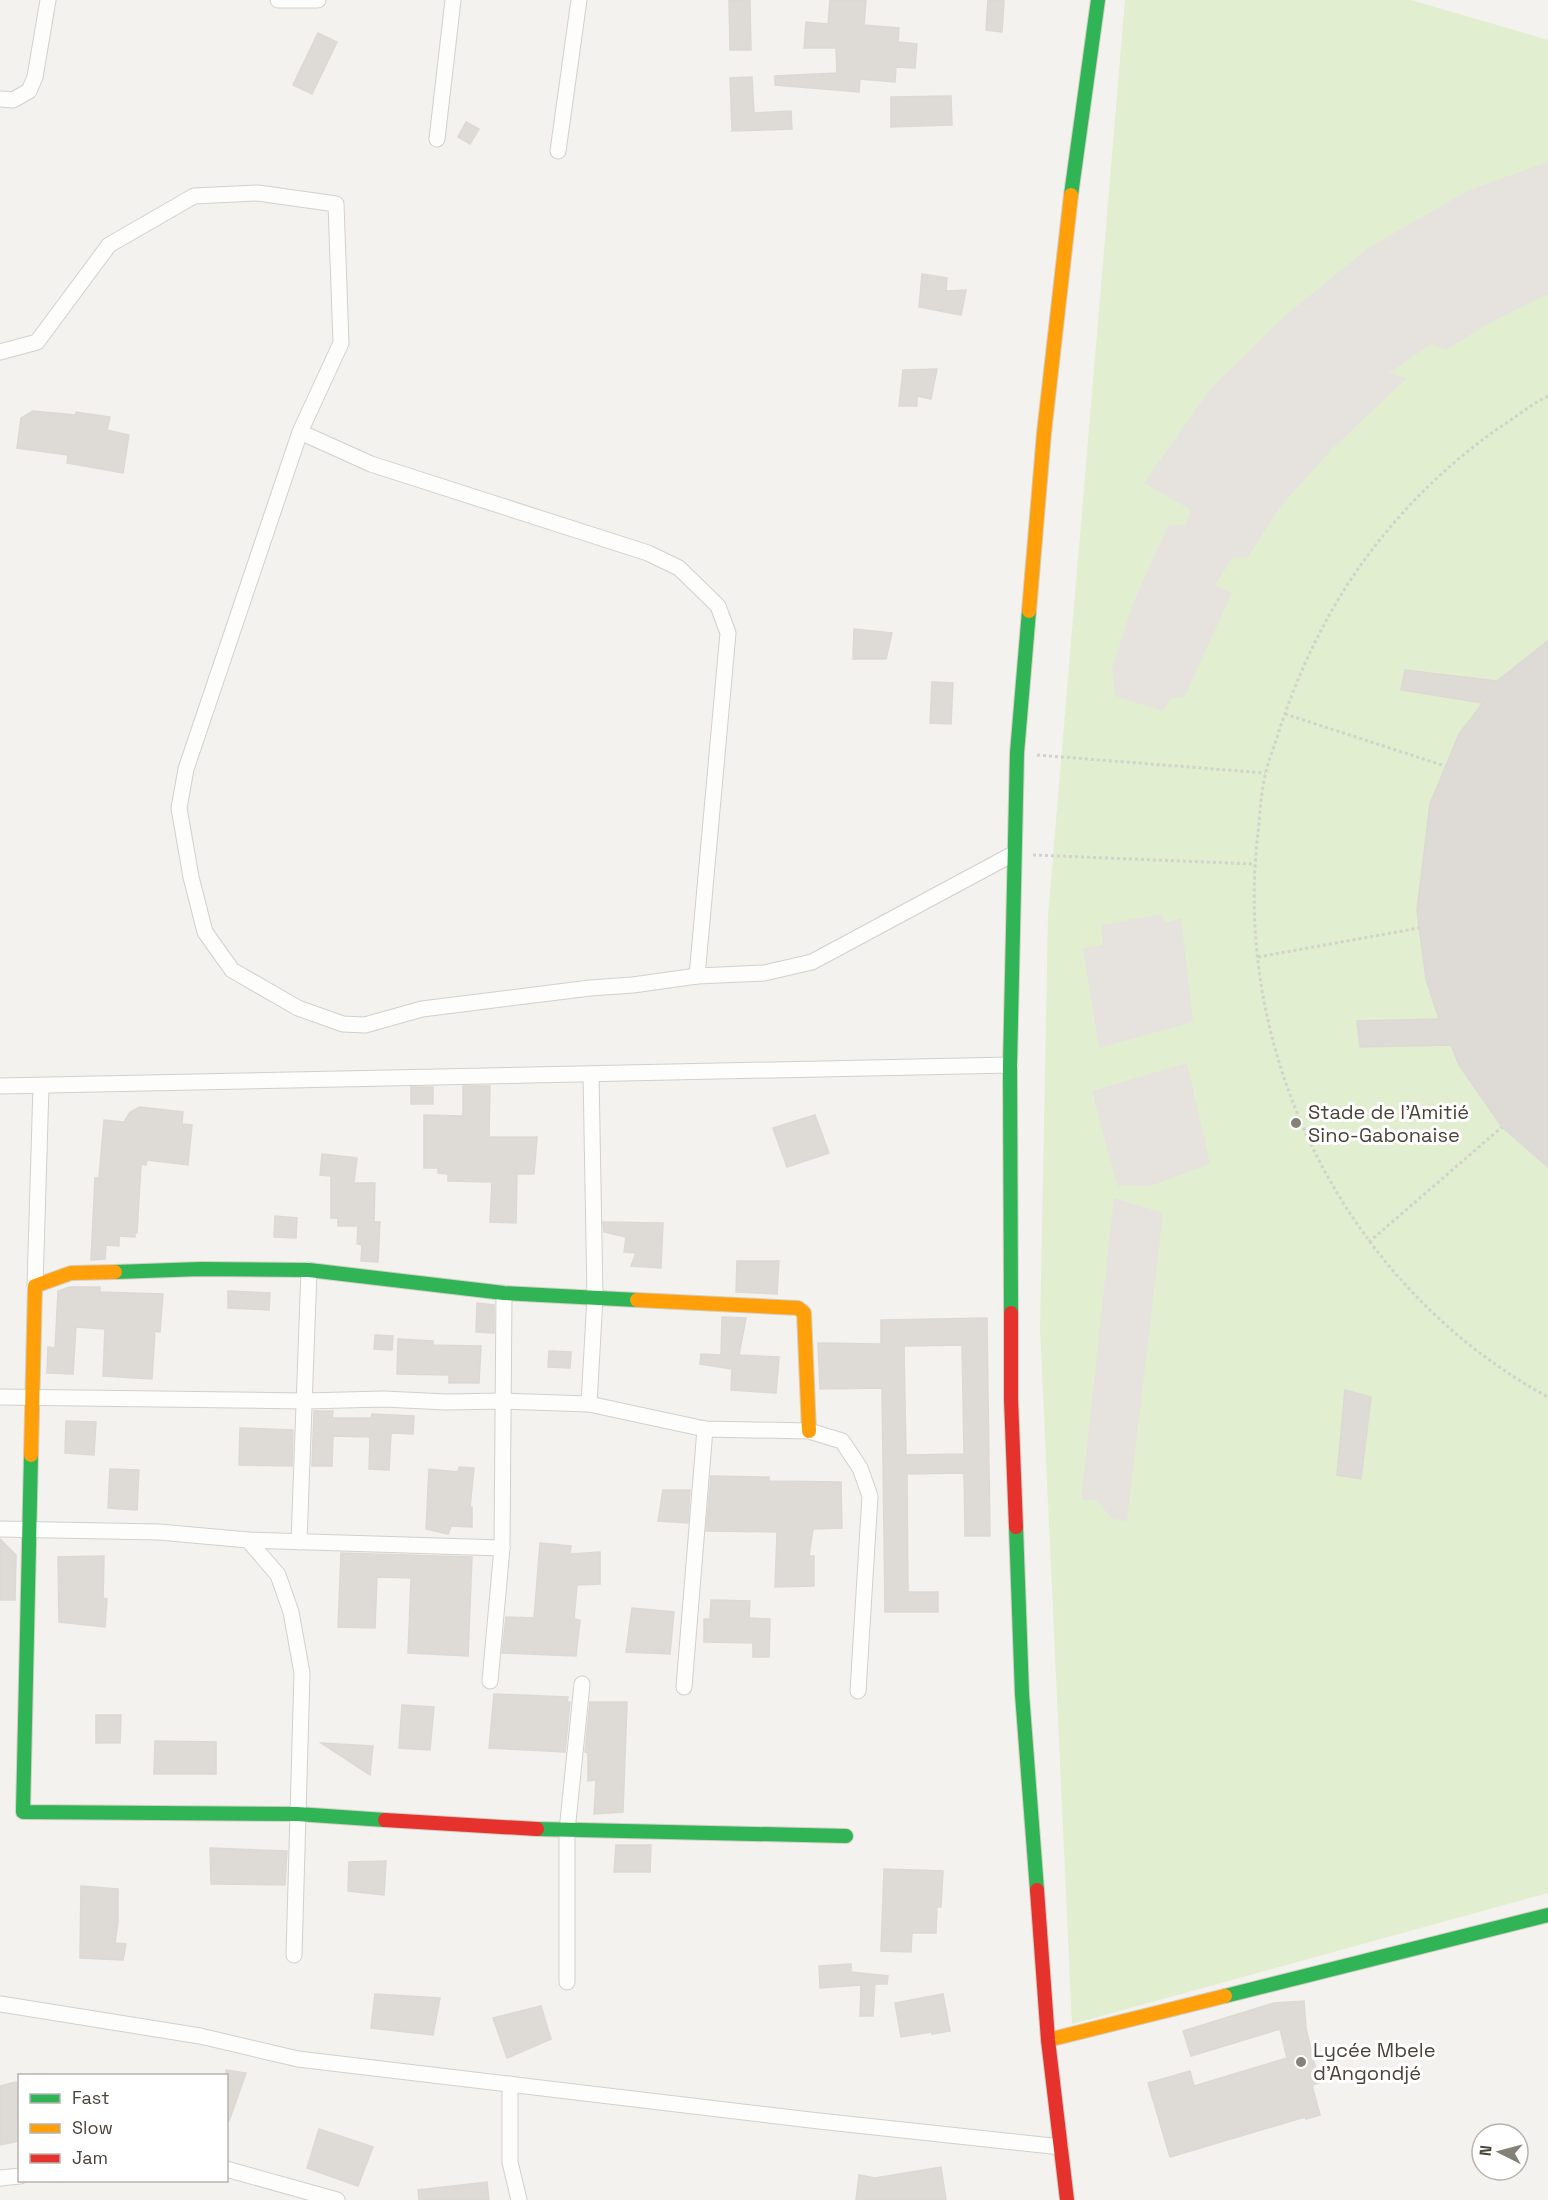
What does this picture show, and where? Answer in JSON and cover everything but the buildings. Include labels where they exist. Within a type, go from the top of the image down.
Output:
[{"type":"street","points":[[0,99],[13,100],[29,91],[35,77],[48,0]]},
{"type":"street","points":[[278,0],[318,0]]},
{"type":"street","points":[[437,139],[453,0]]},
{"type":"street","points":[[558,151],[579,0]]},
{"type":"street","points":[[1067,2200],[1048,2040],[1022,1694],[1011,1399],[1010,1065],[1017,753],[1046,422],[1067,222],[1098,0]]},
{"type":"street","points":[[0,352],[37,342],[109,245],[194,196],[258,193],[336,204],[341,343],[300,432],[186,769],[179,808],[191,877],[205,932],[232,970],[298,1008],[343,1024],[365,1025],[422,1009],[697,976],[764,973],[812,962],[1013,854]]},
{"type":"street","points":[[300,432],[371,464],[648,553],[679,568],[718,606],[728,633],[697,976]]},
{"type":"street","points":[[0,1086],[1010,1065]]},
{"type":"street","points":[[589,1404],[595,1297],[591,1074]]},
{"type":"street","points":[[41,1086],[31,1399],[23,1812],[297,1814],[567,1831],[846,1836]]},
{"type":"street","points":[[34,1286],[71,1273],[201,1269],[309,1270],[504,1293],[798,1308],[804,1313],[809,1431]]},
{"type":"street","points":[[299,1542],[309,1270]]},
{"type":"street","points":[[490,1681],[502,1548],[504,1293]]},
{"type":"street","points":[[0,1397],[305,1401],[384,1398],[446,1402],[589,1404],[705,1429],[809,1431],[842,1441],[860,1468],[870,1496],[858,1691]]},
{"type":"street","points":[[684,1687],[705,1429]]},
{"type":"street","points":[[0,1529],[159,1532],[248,1540],[502,1548]]},
{"type":"street","points":[[248,1540],[278,1575],[291,1612],[302,1672],[294,1955]]},
{"type":"street","points":[[567,1982],[567,1831],[582,1684]]},
{"type":"street","points":[[1048,2040],[1548,1915]]},
{"type":"street","points":[[0,2004],[200,2036],[298,2059],[1061,2147]]},
{"type":"street","points":[[510,2084],[510,2162],[519,2200]]},
{"type":"street","points":[[228,2170],[337,2200]]},
{"type":"street","points":[[0,2178],[18,2176]]},
{"type":"path","points":[[1548,396],[1478,442],[1419,494],[1369,552],[1327,617],[1294,687],[1265,773],[1254,864],[1254,918],[1261,988],[1276,1056],[1299,1122],[1330,1184],[1369,1242],[1414,1295],[1465,1342],[1521,1382],[1548,1397]]},
{"type":"path","points":[[1285,714],[1445,766]]},
{"type":"path","points":[[1017,753],[1265,773]]},
{"type":"path","points":[[1013,854],[1254,864]]},
{"type":"path","points":[[1258,957],[1419,928]]},
{"type":"path","points":[[1369,1242],[1502,1127]]},
{"type":"green space","name":"Stade de l’Amitié Sino-Gabonaise","points":[[1125,0],[1411,0],[1548,40],[1548,1893],[1072,2024],[1040,1329],[1048,916]]},
{"type":"shaded area","points":[[1548,162],[1548,294],[1491,322],[1446,350],[1431,344],[1389,373],[1407,378],[1331,450],[1281,506],[1247,558],[1233,557],[1215,585],[1232,593],[1185,696],[1171,698],[1163,711],[1115,696],[1112,668],[1134,601],[1168,526],[1186,524],[1191,510],[1144,483],[1211,388],[1285,316],[1368,248],[1469,190]]},
{"type":"shaded area","points":[[1162,914],[1165,923],[1181,918],[1193,1022],[1099,1048],[1083,948],[1103,945],[1101,925]]},
{"type":"shaded area","points":[[1187,1063],[1210,1164],[1150,1186],[1117,1185],[1092,1091]]},
{"type":"shaded area","points":[[1114,1198],[1163,1213],[1127,1521],[1112,1519],[1097,1500],[1081,1500]]},
{"type":"traffic: fast","points":[[1071,195],[1098,0]]},
{"type":"traffic: fast","points":[[1011,1313],[1010,1065],[1017,753],[1029,611]]},
{"type":"traffic: fast","points":[[115,1272],[201,1269],[309,1270],[504,1293],[637,1300]]},
{"type":"traffic: fast","points":[[31,1455],[23,1812],[297,1814],[385,1820]]},
{"type":"traffic: fast","points":[[1016,1527],[1022,1694],[1037,1890]]},
{"type":"traffic: fast","points":[[537,1829],[846,1836]]},
{"type":"traffic: fast","points":[[1225,1996],[1548,1915]]},
{"type":"traffic: slow","points":[[1029,611],[1044,433],[1071,195]]},
{"type":"traffic: slow","points":[[31,1455],[35,1286],[71,1273],[115,1272]]},
{"type":"traffic: slow","points":[[637,1300],[798,1308],[804,1313],[809,1431]]},
{"type":"traffic: slow","points":[[1048,2040],[1225,1996]]},
{"type":"traffic: jam","points":[[1011,1313],[1011,1399],[1016,1527]]},
{"type":"traffic: jam","points":[[385,1820],[537,1829]]},
{"type":"traffic: jam","points":[[1037,1890],[1048,2040],[1067,2200]]},
{"type":"place","name":"Stade de l’Amitié Sino-Gabonaise","points":[[1296,1123]]},
{"type":"place","name":"Lycée Mbele d'Angondjé","points":[[1301,2062]]}]
